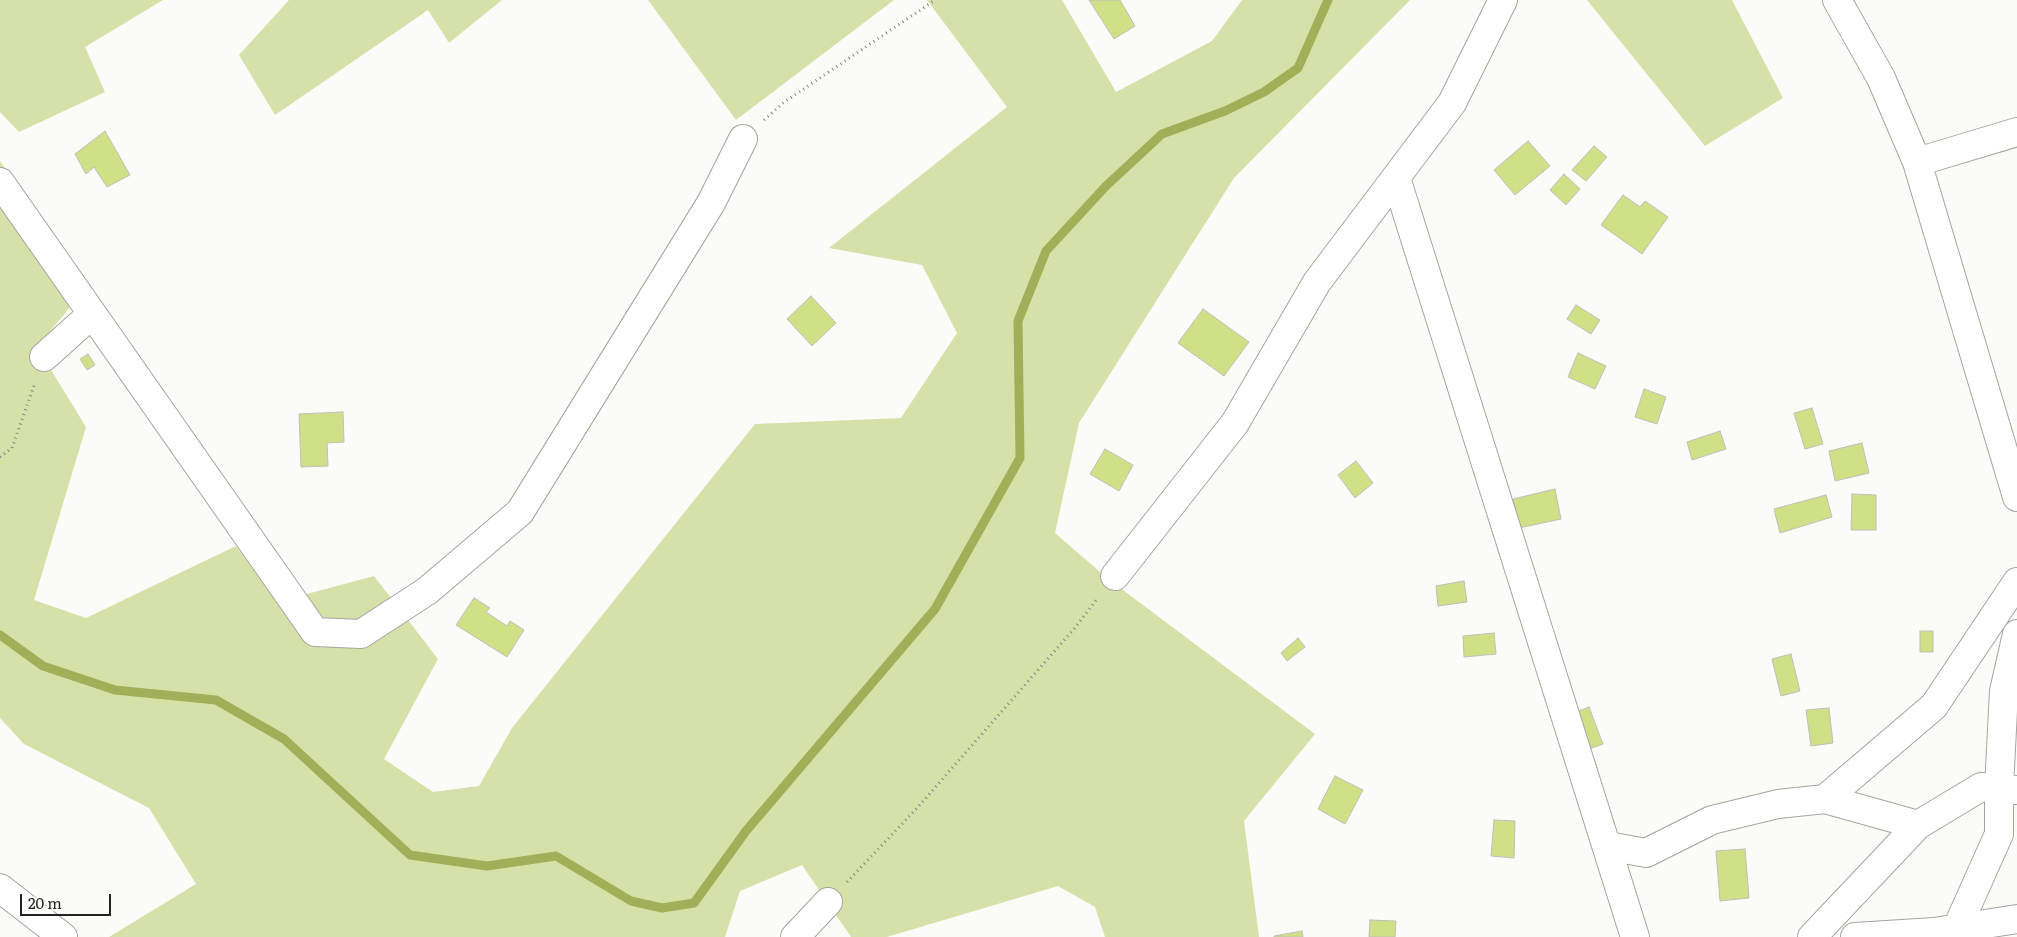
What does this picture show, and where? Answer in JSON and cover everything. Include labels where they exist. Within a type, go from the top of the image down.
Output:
[{"type":"street","points":[[1115,576],[1235,423],[1317,282],[1452,103],[1503,0]]},
{"type":"street","points":[[1837,0],[1881,78],[1917,162],[2017,497]]},
{"type":"street","points":[[1917,162],[2017,132]]},
{"type":"street","points":[[0,182],[315,632],[361,634],[427,591],[520,512],[711,203],[743,139]]},
{"type":"street","points":[[1396,178],[1608,846],[1635,937]]},
{"type":"street","points":[[44,357],[92,314]]},
{"type":"street","points":[[1825,799],[1934,706],[2017,582]]},
{"type":"street","points":[[1956,933],[1999,834],[2008,789],[2004,691],[2017,634]]},
{"type":"street","points":[[1812,937],[1918,825],[1981,787],[2008,789]]},
{"type":"street","points":[[1608,846],[1646,853],[1712,820],[1778,804],[1825,799],[1918,825]]},
{"type":"street","points":[[0,888],[63,937]]},
{"type":"street","points":[[795,937],[828,902]]},
{"type":"street","points":[[1855,937],[1956,933],[2017,919]]},
{"type":"path","points":[[743,139],[783,103],[935,0]]},
{"type":"path","points":[[0,457],[12,448],[44,357]]},
{"type":"path","points":[[828,902],[925,800],[1074,628],[1115,576]]},
{"type":"green space","points":[[0,0],[163,0],[85,47],[105,92],[19,132],[0,112]]},
{"type":"green space","points":[[289,0],[502,0],[449,43],[428,10],[275,115],[239,55]]},
{"type":"green space","points":[[648,0],[894,0],[736,120]]},
{"type":"green space","points":[[927,0],[1062,0],[1116,92],[1212,41],[1242,0],[1410,0],[1234,178],[1079,423],[1055,533],[1107,578],[1315,734],[1244,821],[1259,937],[1105,937],[1095,907],[1058,886],[887,937],[851,937],[802,865],[740,891],[725,937],[109,937],[196,884],[149,808],[24,744],[0,718],[0,161],[86,288],[37,347],[86,427],[34,600],[86,618],[236,546],[277,602],[374,576],[438,659],[384,759],[433,792],[479,786],[512,728],[755,424],[901,418],[957,333],[922,265],[829,248],[1007,107]]},
{"type":"green space","points":[[1587,0],[1732,0],[1783,98],[1705,146]]},
{"type":"building","points":[[1089,0],[1120,0],[1135,26],[1114,39]]},
{"type":"building","points":[[105,131],[130,175],[107,187],[94,167],[86,174],[75,154]]},
{"type":"building","points":[[1528,141],[1550,166],[1515,195],[1494,170]]},
{"type":"building","points":[[1594,146],[1607,157],[1586,181],[1572,170]]},
{"type":"building","points":[[1564,174],[1580,189],[1566,205],[1550,190]]},
{"type":"building","points":[[1623,195],[1640,207],[1645,201],[1668,217],[1642,254],[1601,225]]},
{"type":"building","points":[[811,296],[836,323],[812,346],[787,319]]},
{"type":"building","points":[[1576,305],[1600,320],[1591,334],[1567,319]]},
{"type":"building","points":[[1203,309],[1249,342],[1224,376],[1178,343]]},
{"type":"building","points":[[1578,353],[1606,366],[1595,389],[1568,377]]},
{"type":"building","points":[[88,354],[95,365],[87,370],[80,359]]},
{"type":"building","points":[[1644,389],[1666,397],[1657,424],[1635,417]]},
{"type":"building","points":[[1812,408],[1823,444],[1805,449],[1794,413]]},
{"type":"building","points":[[343,412],[344,442],[327,443],[328,466],[301,467],[299,414]]},
{"type":"building","points":[[1720,431],[1726,449],[1692,460],[1687,442]]},
{"type":"building","points":[[1862,443],[1869,473],[1835,481],[1829,451]]},
{"type":"building","points":[[1105,449],[1133,465],[1119,491],[1090,474]]},
{"type":"building","points":[[1356,461],[1373,483],[1355,498],[1338,475]]},
{"type":"building","points":[[1555,489],[1561,519],[1519,528],[1513,499]]},
{"type":"building","points":[[1852,494],[1876,495],[1876,530],[1851,530]]},
{"type":"building","points":[[1826,495],[1832,517],[1780,533],[1774,509]]},
{"type":"building","points":[[1464,581],[1467,602],[1438,606],[1436,586]]},
{"type":"building","points":[[474,598],[490,608],[486,612],[507,626],[510,621],[524,630],[507,657],[456,625]]},
{"type":"building","points":[[1920,631],[1933,631],[1933,652],[1920,652]]},
{"type":"building","points":[[1494,633],[1496,654],[1464,657],[1463,636]]},
{"type":"building","points":[[1298,638],[1305,647],[1287,661],[1281,653]]},
{"type":"building","points":[[1791,654],[1800,691],[1781,696],[1772,659]]},
{"type":"building","points":[[1589,707],[1603,744],[1589,749],[1576,712]]},
{"type":"building","points":[[1829,708],[1833,743],[1811,746],[1806,710]]},
{"type":"building","points":[[1335,776],[1363,790],[1345,824],[1318,809]]},
{"type":"building","points":[[1494,820],[1515,821],[1514,858],[1491,856]]},
{"type":"building","points":[[1745,849],[1749,898],[1720,901],[1716,851]]},
{"type":"building","points":[[1370,920],[1396,921],[1395,937],[1369,937]]},
{"type":"building","points":[[1302,931],[1303,937],[1274,937],[1274,936]]},
{"type":"waterway","points":[[0,635],[43,666],[115,690],[216,700],[284,739],[410,855],[487,866],[556,856],[631,901],[662,908],[694,903],[746,831],[935,609],[1020,458],[1018,321],[1046,251],[1106,186],[1162,134],[1225,111],[1264,92],[1298,68],[1328,0]]}]
